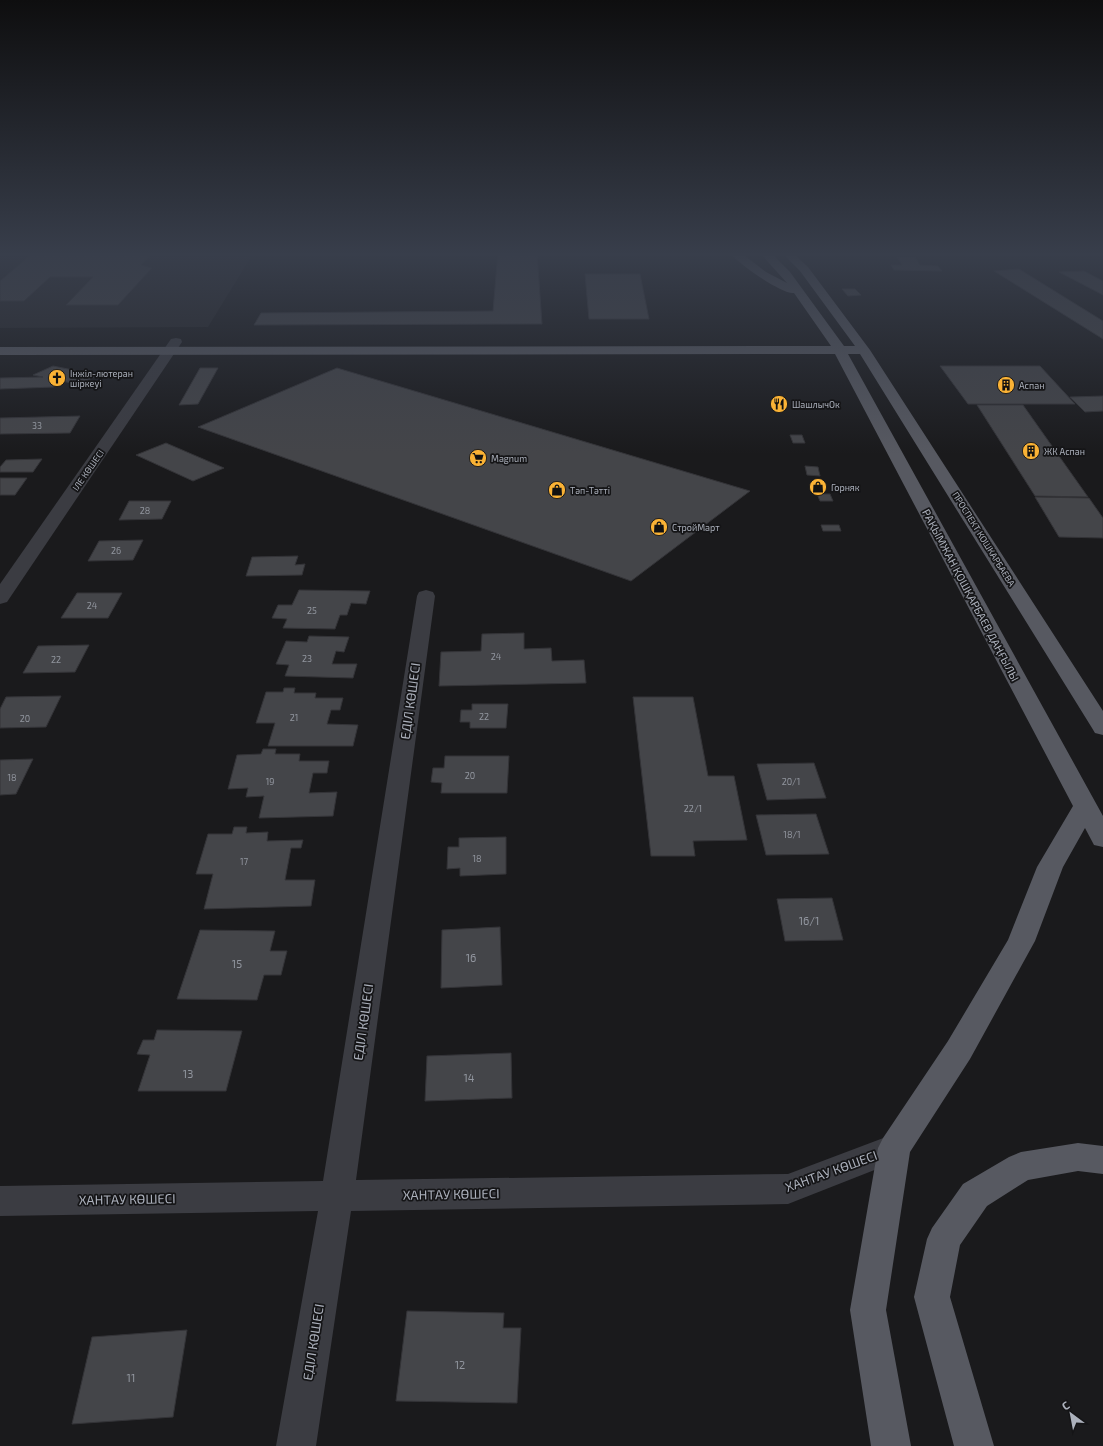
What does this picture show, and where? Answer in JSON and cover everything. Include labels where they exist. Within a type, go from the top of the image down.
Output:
[{"type":"main road","name":"РАҚЫМЖАН ҚОШҚАРБАЕВ ДАҢҒЫЛЫ","points":[[818,319],[837,346],[1103,840]]},
{"type":"main road","points":[[841,319],[861,346]]},
{"type":"main road","points":[[0,342],[173,347]]},
{"type":"main road","points":[[0,351],[173,347],[861,346]]},
{"type":"main road","name":"ПРОСПЕКТ КОШКАРБАЕВА","points":[[861,346],[1103,728]]},
{"type":"main road","points":[[891,1446],[868,1310],[894,1148],[958,1050],[1021,941],[1050,867],[1085,807]]},
{"type":"main road","points":[[974,1446],[932,1297],[944,1239],[975,1195],[1021,1167],[1078,1157],[1103,1160]]},
{"type":"street","name":"ІЛЕ КӨШЕСІ","points":[[0,598],[173,347]]},
{"type":"street","name":"ЕДІЛ КӨШЕСІ","points":[[296,1446],[338,1196],[426,596]]},
{"type":"street","name":"ХАНТАУ КӨШЕСІ","points":[[0,1201],[788,1190],[894,1148]]},
{"type":"shaded area","points":[[0,319],[213,319],[208,327],[0,328]]},
{"type":"building","points":[[257,319],[542,319],[542,324],[254,325]]},
{"type":"building","points":[[1072,319],[1101,319],[1103,321],[1103,339]]},
{"type":"building","name":"Інжіл-лютеран шіркеуі","points":[[53,366],[98,375],[78,385],[59,380],[54,387],[0,389],[0,378],[43,377],[33,375]]},
{"type":"building","name":"Аспан","points":[[940,366],[1040,366],[1075,404],[968,404]]},
{"type":"building","points":[[200,368],[218,368],[198,404],[179,405]]},
{"type":"building","points":[[337,368],[750,491],[631,581],[198,427]]},
{"type":"building","points":[[1103,396],[1103,411],[1085,412],[1070,397]]},
{"type":"building","name":"ЖК Аспан","points":[[977,405],[1023,405],[1088,497],[1035,496]]},
{"type":"building","points":[[80,416],[70,433],[0,434],[0,418]]},
{"type":"building","points":[[790,435],[802,435],[805,443],[793,443]]},
{"type":"building","points":[[166,443],[224,468],[193,481],[136,455]]},
{"type":"building","points":[[42,459],[33,472],[0,472],[0,467],[6,460]]},
{"type":"building","points":[[805,466],[818,467],[820,476],[807,475]]},
{"type":"building","points":[[0,478],[27,478],[15,495],[0,495]]},
{"type":"building","points":[[817,494],[830,494],[833,501],[820,501]]},
{"type":"building","points":[[1035,497],[1089,498],[1103,518],[1103,538],[1059,537]]},
{"type":"building","points":[[129,501],[171,501],[162,519],[119,520]]},
{"type":"building","points":[[821,525],[839,525],[841,531],[823,531]]},
{"type":"building","points":[[143,540],[133,560],[88,561],[99,541]]},
{"type":"building","points":[[298,556],[295,565],[305,564],[302,575],[246,576],[252,557]]},
{"type":"building","points":[[299,590],[370,591],[366,604],[351,603],[347,615],[340,615],[335,629],[283,628],[287,619],[272,618],[278,605],[292,605]]},
{"type":"building","points":[[77,593],[122,593],[108,618],[61,618]]},
{"type":"building","points":[[524,633],[524,649],[551,648],[552,661],[584,660],[586,683],[439,686],[441,652],[481,651],[482,634]]},
{"type":"building","points":[[309,636],[349,637],[344,652],[336,651],[332,664],[357,664],[353,678],[285,676],[289,665],[276,664],[286,641],[307,642]]},
{"type":"building","points":[[89,645],[75,672],[23,673],[38,646]]},
{"type":"building","points":[[284,688],[295,688],[294,693],[316,693],[315,698],[343,698],[340,710],[331,710],[327,724],[358,725],[353,746],[268,746],[275,723],[256,723],[266,692],[283,692]]},
{"type":"building","points":[[61,696],[46,727],[0,728],[0,709],[6,697]]},
{"type":"building","points":[[633,697],[693,697],[708,776],[734,776],[747,840],[693,841],[695,856],[651,856]]},
{"type":"building","points":[[472,704],[508,704],[506,728],[470,728],[470,722],[460,722],[461,710],[472,710]]},
{"type":"building","points":[[263,749],[276,749],[275,754],[300,754],[299,761],[329,761],[327,773],[313,773],[309,793],[337,792],[333,816],[259,818],[264,796],[246,797],[248,788],[228,789],[237,755],[261,754]]},
{"type":"building","points":[[445,756],[509,756],[507,793],[441,793],[442,783],[431,782],[433,768],[444,768]]},
{"type":"building","points":[[33,759],[16,794],[0,795],[0,760]]},
{"type":"building","points":[[814,763],[826,798],[767,800],[757,764]]},
{"type":"building","points":[[816,814],[829,854],[766,855],[756,815]]},
{"type":"building","points":[[234,827],[247,827],[246,833],[268,832],[267,841],[303,840],[301,848],[291,848],[285,880],[315,880],[311,906],[204,909],[213,874],[196,874],[208,834],[232,834]]},
{"type":"building","points":[[506,837],[506,874],[460,876],[460,868],[447,869],[448,847],[459,847],[459,838]]},
{"type":"building","points":[[832,898],[843,940],[785,941],[777,899]]},
{"type":"building","points":[[500,927],[502,985],[441,988],[442,930]]},
{"type":"building","points":[[200,930],[275,931],[270,951],[287,951],[281,975],[264,975],[257,1000],[177,999]]},
{"type":"building","points":[[157,1030],[242,1031],[226,1091],[138,1091],[150,1055],[137,1054],[143,1040],[154,1040]]},
{"type":"building","points":[[511,1053],[512,1098],[425,1101],[427,1056]]},
{"type":"building","points":[[407,1311],[504,1313],[503,1328],[521,1328],[517,1403],[396,1401]]},
{"type":"building","points":[[187,1330],[173,1417],[72,1424],[92,1337]]},
{"type":"place","name":"Інжіл-лютеран шіркеуі","points":[[57,378]]},
{"type":"place","name":"Аспан","points":[[1006,385]]},
{"type":"place","name":"ШашлычОк","points":[[779,404]]},
{"type":"place","name":"ЖК Аспан","points":[[1031,451]]},
{"type":"place","name":"Magnum","points":[[478,458]]},
{"type":"place","name":"Горняк","points":[[818,487]]},
{"type":"place","name":"Тәп-Тәтті","points":[[557,490]]},
{"type":"place","name":"СтройМарт","points":[[659,527]]}]
